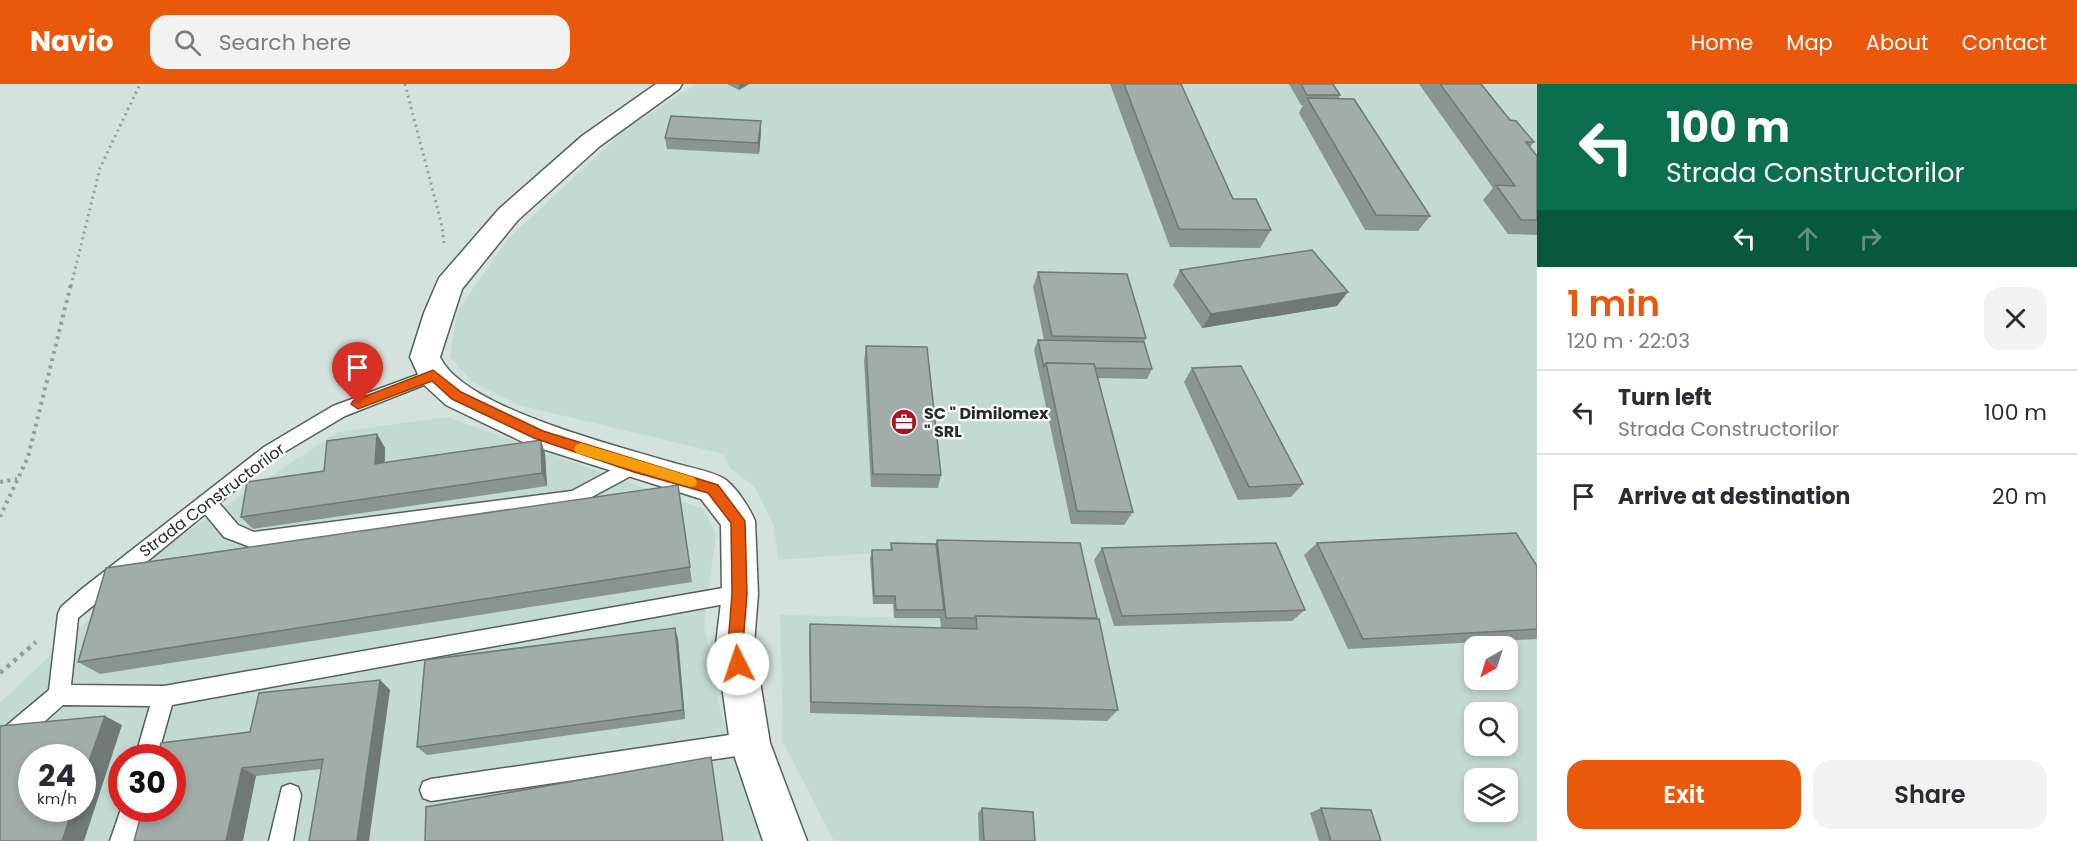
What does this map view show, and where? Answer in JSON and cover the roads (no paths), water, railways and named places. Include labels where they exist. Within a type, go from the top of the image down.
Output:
[{"type":"street","points":[[672,84],[591,141],[508,215],[450,285],[438,313],[425,357],[433,375],[457,396],[538,435],[713,489],[738,521],[740,594],[735,644],[750,743],[785,841]]},
{"type":"lane","name":"Strada Constructorilor","points":[[59,695],[68,614],[270,453],[339,411],[433,375]]},
{"type":"lane","points":[[206,502],[231,531],[253,540],[575,498],[634,466]]},
{"type":"lane","points":[[0,746],[59,695],[164,696],[740,594]]},
{"type":"lane","points":[[150,744],[164,696]]},
{"type":"lane","points":[[431,789],[750,743]]},
{"type":"lane","points":[[281,841],[290,795]]},
{"type":"lane","points":[[122,841],[128,822]]},
{"type":"place","name":"SC \" Dimilomex \" SRL","points":[[904,422]]}]
